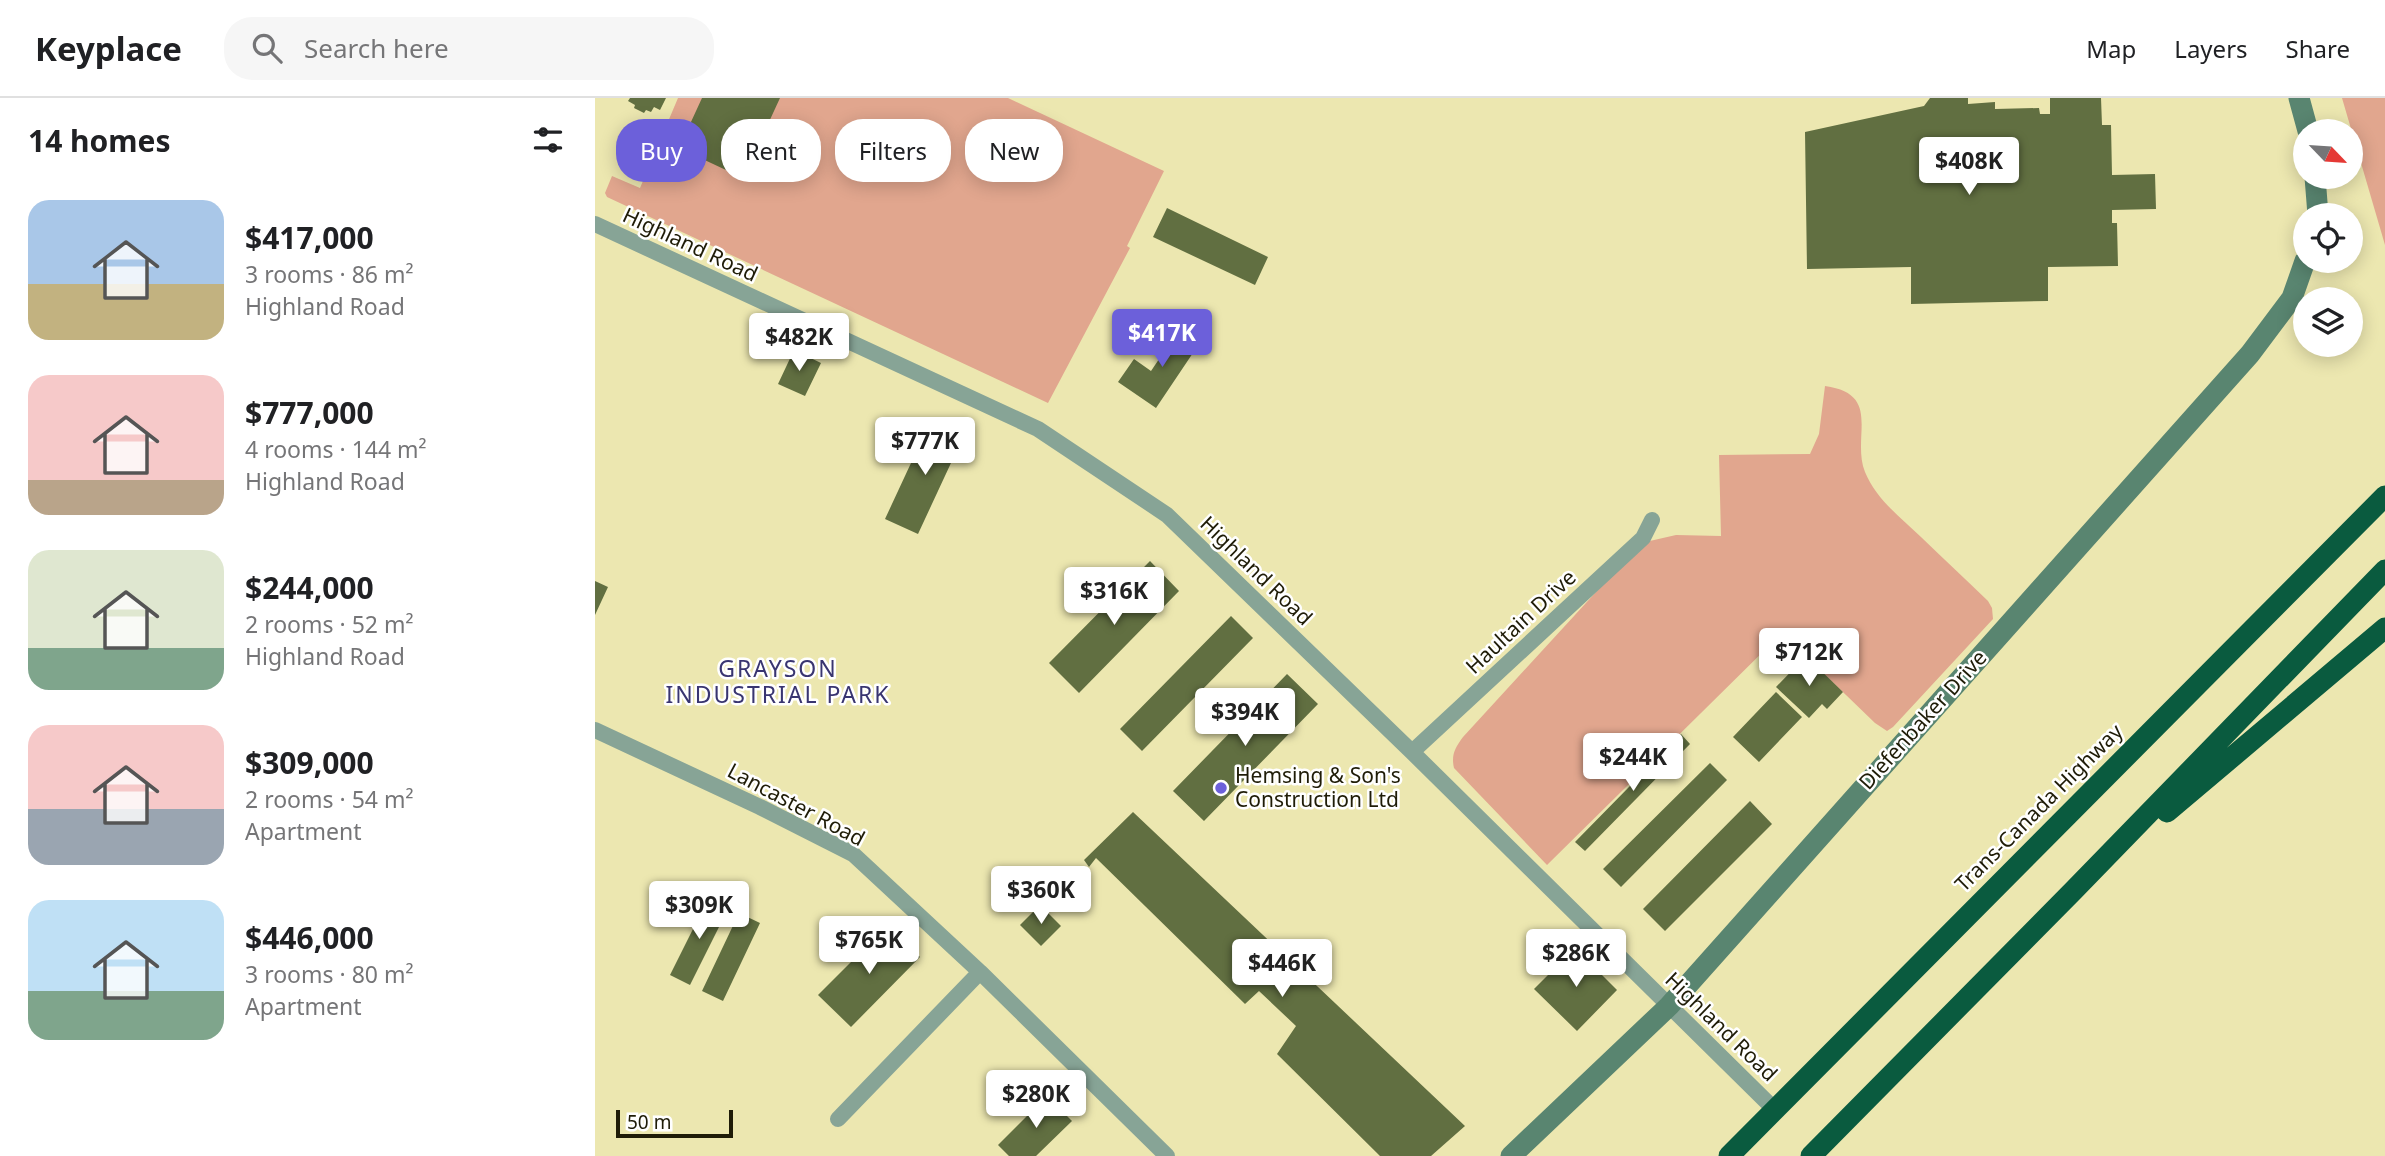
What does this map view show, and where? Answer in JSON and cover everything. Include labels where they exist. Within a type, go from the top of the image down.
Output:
[{"type":"highway","name":"Trans-Canada Highway","points":[[1729,1156],[2385,495]]},
{"type":"highway","points":[[1811,1156],[2385,570]]},
{"type":"highway","points":[[2074,890],[2385,628]]},
{"type":"street","points":[[2299,98],[2305,119]]},
{"type":"street","name":"Highland Road","points":[[595,224],[1038,429],[1167,515],[1774,1109]]},
{"type":"street","name":"Diefenbaker Drive","points":[[1511,1156],[1669,1006],[2250,354],[2293,298],[2301,273]]},
{"type":"street","name":"Haultain Drive","points":[[1412,752],[1643,538],[1652,520]]},
{"type":"street","name":"Lancaster Road","points":[[595,730],[853,854],[980,972],[1167,1156]]},
{"type":"street","points":[[838,1119],[980,972]]},
{"type":"shaded area","points":[[678,98],[1008,98],[1053,119],[965,119],[965,182],[1063,182],[1063,124],[1164,171],[1127,246],[1130,248],[1048,403],[607,197],[605,193],[612,176],[616,178],[616,182],[626,182],[640,188],[643,182],[707,182],[707,119],[669,119]]},
{"type":"shaded area","points":[[2342,98],[2385,98],[2385,245],[2363,170],[2363,119],[2348,119]]},
{"type":"shaded area","points":[[1825,386],[1843,391],[1854,398],[1859,407],[1862,459],[1865,472],[1876,491],[1897,515],[1988,601],[1993,619],[1887,731],[1875,723],[1788,639],[1784,636],[1777,638],[1547,865],[1454,768],[1453,755],[1458,745],[1641,543],[1676,535],[1721,536],[1719,455],[1810,454],[1819,434]]},
{"type":"building","points":[[630,98],[666,98],[660,110],[654,107],[651,112],[646,110],[644,113],[634,108],[635,105],[628,101]]},
{"type":"building","points":[[702,98],[780,98],[770,119],[721,119],[721,168],[707,161],[707,119],[692,119]]},
{"type":"building","points":[[1930,98],[1968,98],[1968,104],[1995,102],[1995,109],[2039,108],[2040,114],[2050,114],[2050,98],[2101,98],[2102,125],[2111,125],[2112,175],[2155,174],[2156,209],[2112,210],[2112,223],[2117,223],[2118,266],[2048,267],[2048,301],[1911,304],[1911,267],[1807,269],[1805,132],[1924,106]]},
{"type":"building","points":[[1167,208],[1268,257],[1255,285],[1153,237]]},
{"type":"building","points":[[1182,325],[1203,338],[1156,408],[1118,382],[1134,359],[1151,371]]},
{"type":"building","points":[[794,350],[821,363],[805,396],[778,384]]},
{"type":"building","points":[[931,420],[964,435],[918,534],[885,519]]},
{"type":"building","points":[[1150,561],[1179,591],[1079,693],[1049,663]]},
{"type":"building","points":[[595,581],[608,587],[595,615]]},
{"type":"building","points":[[1231,616],[1253,638],[1142,751],[1120,729]]},
{"type":"building","points":[[1806,656],[1843,692],[1827,709],[1822,704],[1809,718],[1776,687]]},
{"type":"building","points":[[1287,674],[1318,704],[1204,821],[1173,791]]},
{"type":"building","points":[[1776,692],[1802,717],[1759,762],[1733,737]]},
{"type":"building","points":[[1681,734],[1690,744],[1585,851],[1575,842]]},
{"type":"building","points":[[1710,763],[1727,780],[1621,887],[1603,869]]},
{"type":"building","points":[[1750,801],[1772,824],[1665,931],[1643,909]]},
{"type":"building","points":[[1133,812],[1465,1126],[1431,1156],[1380,1156],[1277,1054],[1296,1026],[1259,991],[1245,1004],[1096,858],[1089,867],[1084,860]]},
{"type":"building","points":[[709,897],[729,907],[690,985],[670,975]]},
{"type":"building","points":[[1040,905],[1061,926],[1041,946],[1020,925]]},
{"type":"building","points":[[739,913],[760,923],[723,1001],[702,991]]},
{"type":"building","points":[[888,925],[920,957],[851,1027],[818,995]]},
{"type":"building","points":[[1575,948],[1617,990],[1577,1031],[1534,989]]},
{"type":"building","points":[[1047,1096],[1072,1121],[1036,1156],[1009,1156],[998,1145]]},
{"type":"place","name":"Hemsing & Son's Construction Ltd","points":[[1221,788]]},
{"type":"district","name":"GRAYSON INDUSTRIAL PARK","points":[[778,682]]}]
